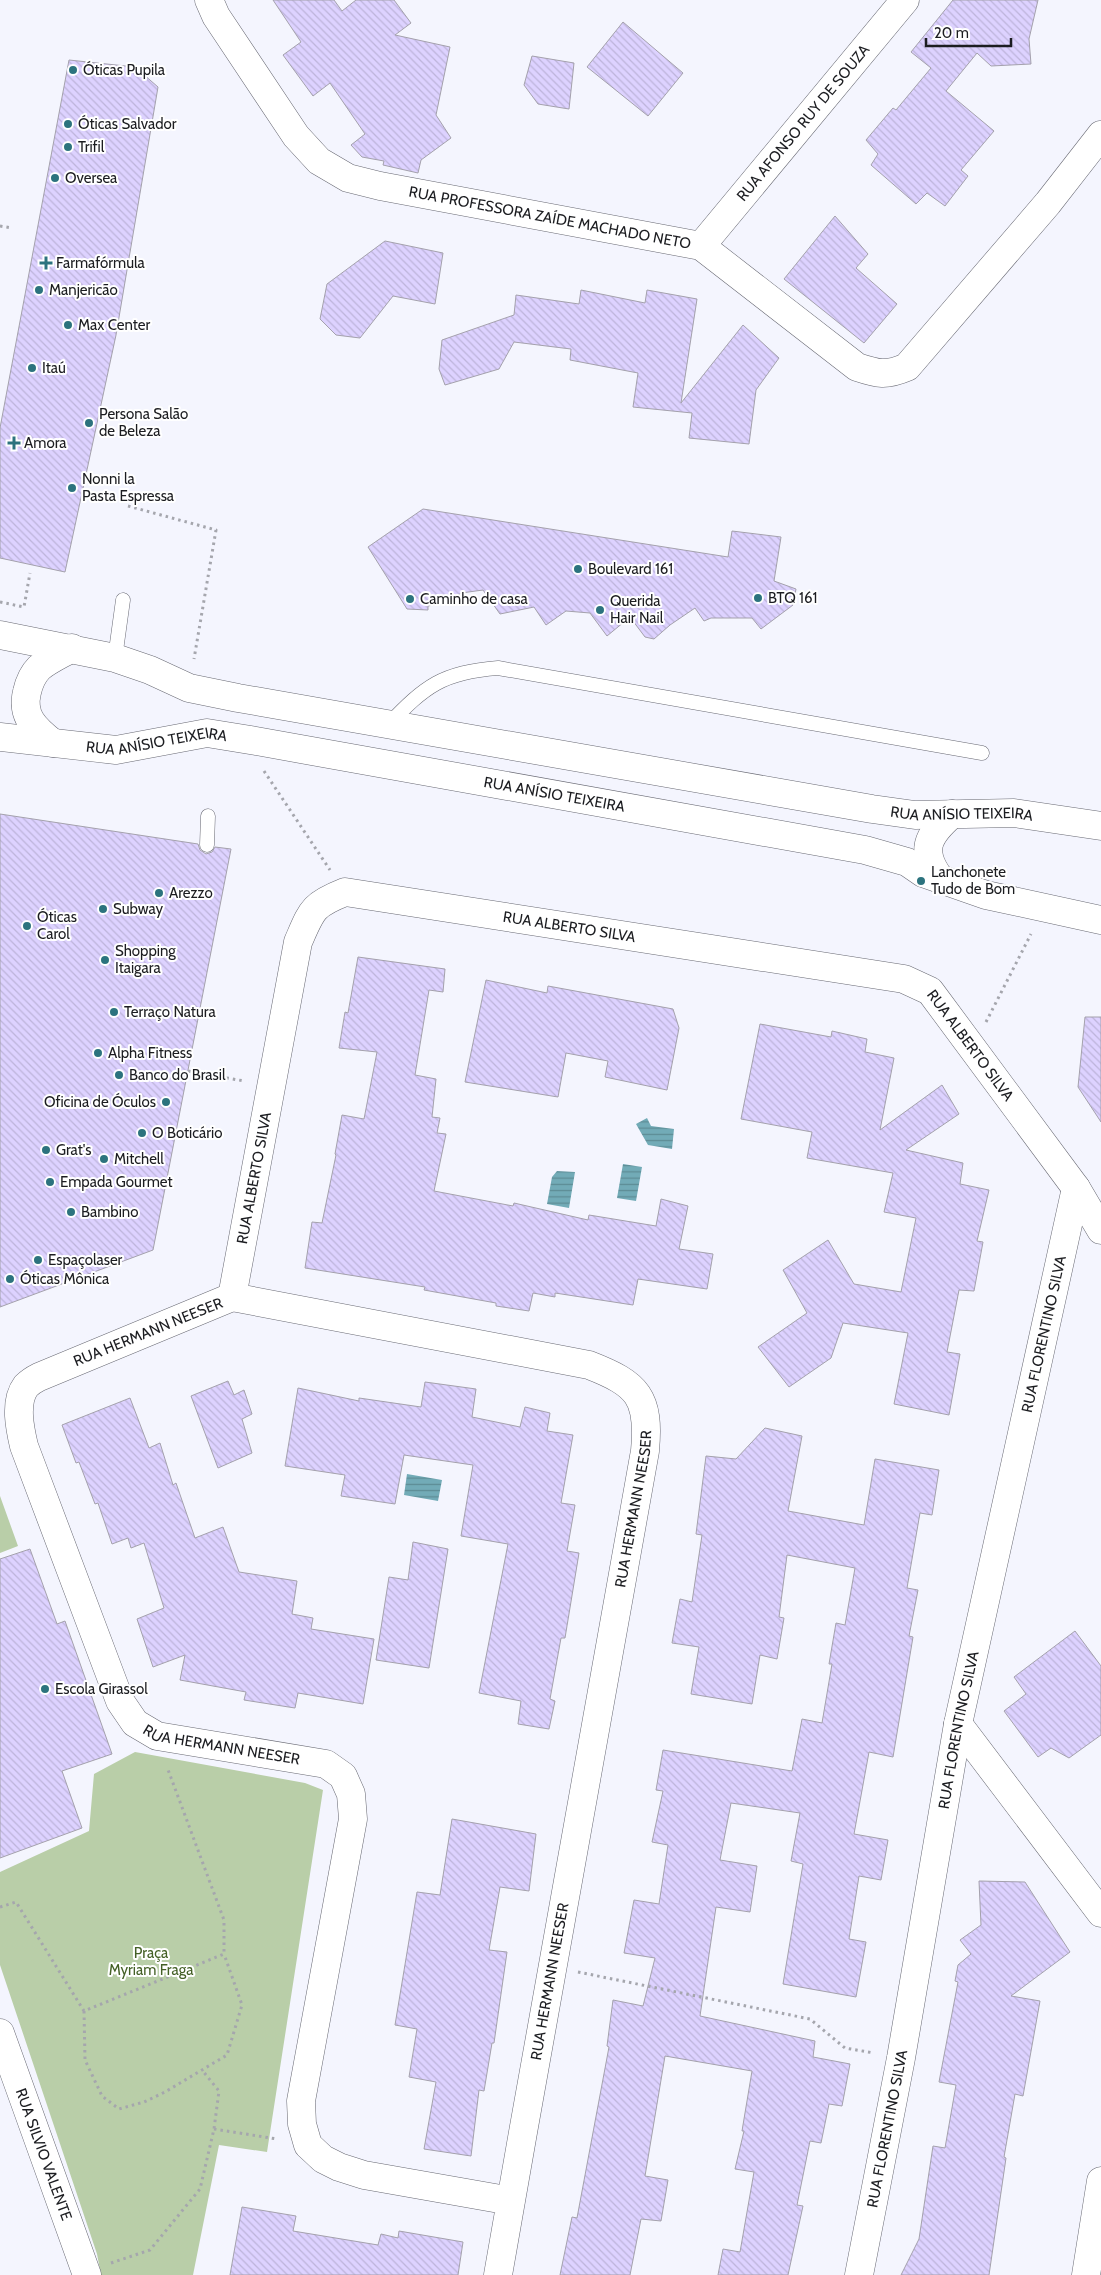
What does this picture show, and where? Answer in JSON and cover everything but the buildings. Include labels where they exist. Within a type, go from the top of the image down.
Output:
[{"type":"street","name":"RUA PROFESSORA ZAÍDE MACHADO NETO","points":[[208,0],[216,16],[296,136],[319,161],[348,178],[380,186],[701,246],[857,367],[874,373],[892,374],[907,367],[1048,203],[1101,135]]},
{"type":"street","name":"RUA AFONSO RUY DE SOUZA","points":[[701,246],[905,0]]},
{"type":"street","name":"RUA ANÍSIO TEIXEIRA","points":[[0,635],[115,658],[150,670],[189,688],[387,725],[914,815],[1014,813],[1101,826]]},
{"type":"street","points":[[52,743],[31,723],[26,715],[25,702],[30,682],[39,668],[72,648]]},
{"type":"street","name":"RUA ANÍSIO TEIXEIRA","points":[[0,737],[116,750],[207,733],[256,741],[865,850],[907,862],[923,873],[986,895],[1101,920]]},
{"type":"street","points":[[941,880],[932,868],[929,852],[930,838],[938,827],[952,814]]},
{"type":"street","name":"RUA ALBERTO SILVA","points":[[232,1297],[298,942],[309,916],[322,902],[345,892],[904,979],[930,991],[974,1047],[1076,1188],[1101,1230]]},
{"type":"street","name":"RUA FLORENTINO SILVA","points":[[859,2275],[901,2058],[958,1724],[1076,1188]]},
{"type":"street","name":"RUA HERMANN NEESER","points":[[308,2145],[302,2124],[301,2101],[353,1819],[351,1794],[343,1776],[326,1764],[157,1736],[135,1723],[120,1700],[24,1446],[20,1424],[20,1404],[26,1387],[39,1377],[232,1297],[589,1365],[622,1379],[635,1390],[644,1410],[645,1451],[556,1936],[498,2275]]},
{"type":"street","points":[[958,1724],[1101,1913]]},
{"type":"street","name":"RUA SILVIO VALENTE","points":[[0,2033],[87,2274]]},
{"type":"street","points":[[308,2145],[323,2158],[339,2167],[364,2175],[511,2202]]},
{"type":"street","points":[[1086,2275],[1101,2180]]},
{"type":"lane","points":[[115,658],[123,600]]},
{"type":"lane","points":[[387,725],[416,696],[440,680],[473,670],[498,668],[982,753]]},
{"type":"lane","points":[[207,845],[208,816]]},
{"type":"path","points":[[0,226],[12,228]]},
{"type":"path","points":[[128,506],[216,530],[189,688]]},
{"type":"path","points":[[0,602],[24,607],[30,573]]},
{"type":"path","points":[[256,741],[263,769],[345,892]]},
{"type":"path","points":[[974,1047],[1045,908]]},
{"type":"path","points":[[188,1071],[271,1086]]},
{"type":"path","points":[[0,1906],[16,1902],[84,2011],[85,2060],[102,2096],[119,2109],[144,2102],[227,2055],[242,2005],[224,1954],[224,1920],[157,1736]]},
{"type":"path","points":[[84,2011],[224,1954]]},
{"type":"path","points":[[584,1973],[810,2019],[845,2048],[901,2058]]},
{"type":"path","points":[[87,2274],[150,2250],[200,2189],[214,2128],[219,2091],[202,2070]]},
{"type":"path","points":[[214,2128],[308,2145]]},
{"type":"green space","points":[[0,1496],[18,1546],[0,1553]]},
{"type":"green space","name":"Praça Myriam Fraga","points":[[135,1752],[305,1783],[323,1790],[267,2152],[219,2145],[193,2275],[101,2275],[97,2254],[0,1965],[0,1872],[89,1831],[94,1774]]},
{"type":"water","points":[[647,1118],[651,1126],[674,1129],[672,1149],[648,1145],[636,1124]]},
{"type":"water","points":[[623,1164],[642,1167],[636,1201],[617,1198]]},
{"type":"water","points":[[557,1171],[575,1172],[569,1208],[547,1204],[552,1177]]},
{"type":"water","points":[[407,1474],[442,1480],[438,1501],[404,1495]]},
{"type":"place","name":"Óticas Pupila","points":[[73,70]]},
{"type":"place","name":"Óticas Salvador","points":[[68,124]]},
{"type":"place","name":"Trifil","points":[[68,147]]},
{"type":"place","name":"Oversea","points":[[55,178]]},
{"type":"place","name":"Farmafórmula","points":[[46,263]]},
{"type":"place","name":"Manjericão","points":[[39,290]]},
{"type":"place","name":"Max Center","points":[[68,325]]},
{"type":"place","name":"Itaú","points":[[32,368]]},
{"type":"place","name":"Persona Salão de Beleza","points":[[89,423]]},
{"type":"place","name":"Amora","points":[[14,443]]},
{"type":"place","name":"Nonni la Pasta Espressa","points":[[72,488]]},
{"type":"place","name":"Boulevard 161","points":[[578,569]]},
{"type":"place","name":"BTQ 161","points":[[758,598]]},
{"type":"place","name":"Caminho de casa","points":[[410,599]]},
{"type":"place","name":"Querida Hair Nail","points":[[600,610]]},
{"type":"place","name":"Lanchonete Tudo de Bom","points":[[921,881]]},
{"type":"place","name":"Arezzo","points":[[159,893]]},
{"type":"place","name":"Subway","points":[[103,909]]},
{"type":"place","name":"Óticas Carol","points":[[27,926]]},
{"type":"place","name":"Shopping Itaigara","points":[[105,960]]},
{"type":"place","name":"Terraço Natura","points":[[114,1012]]},
{"type":"place","name":"Alpha Fitness","points":[[98,1053]]},
{"type":"place","name":"Banco do Brasil","points":[[119,1075]]},
{"type":"place","name":"Oficina de Óculos","points":[[166,1102]]},
{"type":"place","name":"O Boticário","points":[[142,1133]]},
{"type":"place","name":"Grat's","points":[[46,1150]]},
{"type":"place","name":"Mitchell","points":[[104,1159]]},
{"type":"place","name":"Empada Gourmet","points":[[50,1182]]},
{"type":"place","name":"Bambino","points":[[71,1212]]},
{"type":"place","name":"Espaçolaser","points":[[38,1260]]},
{"type":"place","name":"Óticas Mônica","points":[[10,1279]]},
{"type":"place","name":"Escola Girassol","points":[[45,1689]]}]
